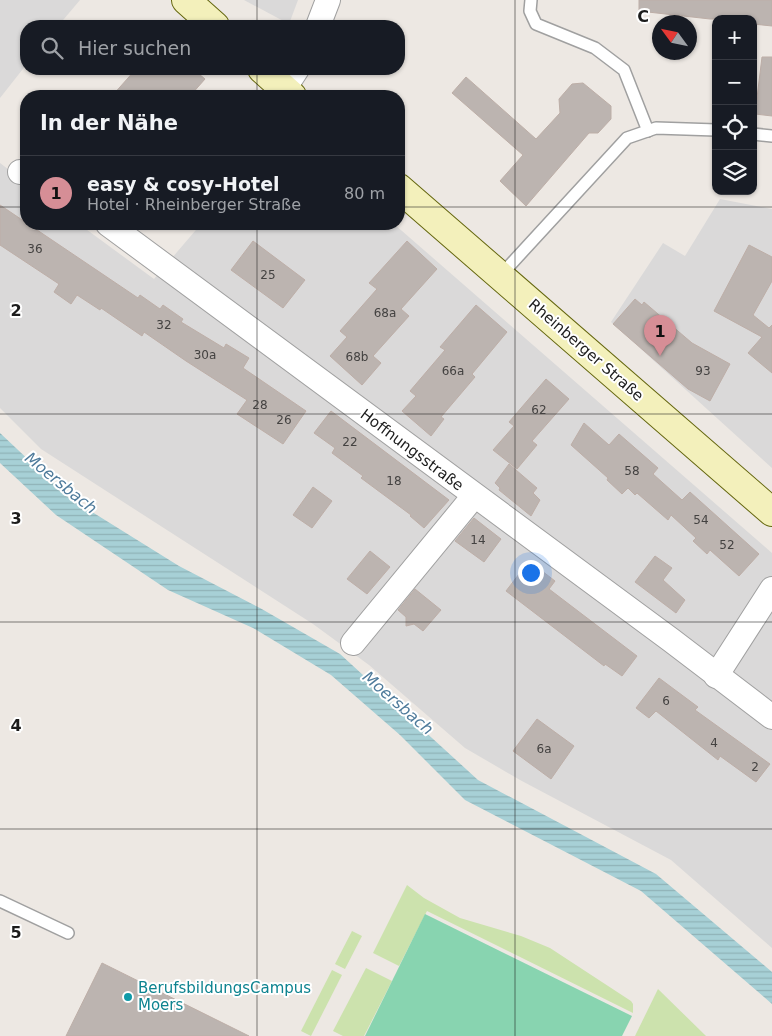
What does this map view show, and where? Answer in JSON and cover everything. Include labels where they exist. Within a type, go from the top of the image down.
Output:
[{"type":"main road","points":[[186,0],[208,20]]},
{"type":"main road","points":[[273,75],[291,85]]},
{"type":"main road","name":"Rheinberger Straße","points":[[405,193],[772,512]]},
{"type":"street","points":[[320,20],[328,0]]},
{"type":"street","name":"Hoffnungsstraße","points":[[116,230],[671,640],[772,718]]},
{"type":"street","points":[[353,643],[474,496]]},
{"type":"street","points":[[716,676],[772,589]]},
{"type":"lane","points":[[531,0],[530,12],[536,24],[595,48],[624,70],[648,131]]},
{"type":"lane","points":[[500,276],[627,138],[656,128],[712,130]]},
{"type":"lane","points":[[757,134],[772,136]]},
{"type":"lane","points":[[0,901],[68,933]]},
{"type":"shaded area","points":[[0,0],[80,0],[63,20],[20,20],[20,73],[0,98]]},
{"type":"shaded area","points":[[244,0],[298,0],[290,20],[282,20]]},
{"type":"shaded area","points":[[0,163],[20,178],[20,230],[87,230],[154,279],[196,230],[401,230],[772,553],[772,948],[671,860],[520,780],[465,748],[369,665],[313,624],[41,449],[0,408]]},
{"type":"shaded area","points":[[720,199],[772,209],[772,468],[611,322],[663,243],[685,256]]},
{"type":"green space","points":[[407,885],[424,898],[460,918],[521,936],[550,948],[631,1001],[633,1013],[427,911],[399,966],[373,953]]},
{"type":"green space","points":[[425,914],[632,1016],[622,1036],[365,1036]]},
{"type":"green space","points":[[352,931],[362,936],[345,969],[335,964]]},
{"type":"green space","points":[[366,968],[392,981],[364,1036],[343,1036],[333,1031]]},
{"type":"green space","points":[[332,970],[342,975],[311,1036],[301,1031]]},
{"type":"green space","points":[[658,989],[706,1036],[635,1036]]},
{"type":"water","name":"Moersbach","points":[[0,433],[68,497],[179,566],[260,608],[340,654],[478,780],[656,874],[772,972],[772,1004],[641,891],[465,800],[400,735],[331,675],[253,628],[168,590],[56,515],[0,463]]},
{"type":"building","points":[[639,0],[772,0],[772,26],[757,24],[757,15],[712,15],[712,19],[710,19],[697,18],[697,15],[674,15],[639,11]]},
{"type":"building","points":[[762,57],[772,57],[772,116],[757,114]]},
{"type":"building","points":[[131,75],[200,75],[205,79],[195,90],[117,90]]},
{"type":"building","points":[[466,77],[536,139],[560,113],[559,99],[572,84],[583,83],[611,106],[611,119],[598,133],[589,133],[526,206],[500,181],[523,155],[452,93]]},
{"type":"building","points":[[0,205],[20,218],[20,230],[37,230],[138,298],[140,295],[160,309],[163,305],[183,319],[181,322],[224,348],[226,344],[249,358],[243,368],[306,411],[283,444],[237,414],[247,400],[144,332],[142,336],[101,308],[100,310],[77,295],[71,304],[54,292],[59,284],[0,245]]},
{"type":"building","points":[[253,241],[305,280],[283,308],[231,270]]},
{"type":"building","points":[[407,241],[437,269],[401,309],[409,316],[373,356],[381,363],[362,385],[330,356],[347,337],[340,331],[377,289],[369,283]]},
{"type":"building","points":[[749,245],[772,257],[772,281],[753,315],[769,328],[772,325],[772,373],[748,353],[762,337],[714,311]]},
{"type":"building","points":[[635,299],[642,305],[644,302],[692,343],[730,364],[710,401],[688,389],[613,324]]},
{"type":"building","points":[[476,305],[507,332],[472,374],[475,377],[441,417],[444,419],[431,436],[402,411],[416,396],[410,391],[445,350],[440,347]]},
{"type":"building","points":[[546,379],[569,399],[532,441],[537,445],[517,469],[493,450],[514,426],[509,422]]},
{"type":"building","points":[[331,411],[449,500],[424,528],[411,515],[361,478],[363,476],[332,453],[335,448],[314,433]]},
{"type":"building","points":[[584,423],[609,445],[619,434],[658,468],[653,474],[682,500],[690,492],[759,554],[739,576],[710,550],[707,554],[693,541],[696,538],[671,515],[668,520],[637,493],[635,495],[628,488],[622,494],[607,480],[608,478],[571,445]]},
{"type":"building","points":[[509,464],[537,488],[533,493],[540,500],[531,516],[499,490],[500,488],[495,483]]},
{"type":"building","points":[[313,487],[332,501],[312,528],[293,515]]},
{"type":"building","points":[[474,518],[501,539],[484,562],[455,541]]},
{"type":"building","points":[[370,551],[390,567],[367,594],[347,579]]},
{"type":"building","points":[[655,556],[672,568],[663,580],[685,600],[676,613],[635,582]]},
{"type":"building","points":[[529,561],[555,581],[549,589],[637,656],[622,676],[605,664],[604,666],[506,591]]},
{"type":"building","points":[[415,589],[441,610],[423,631],[414,624],[406,626],[406,617],[398,610]]},
{"type":"building","points":[[659,678],[698,707],[695,710],[770,764],[756,782],[720,756],[718,760],[656,711],[649,718],[636,708]]},
{"type":"building","points":[[537,719],[574,746],[551,779],[513,751]]},
{"type":"building","name":"BerufsbildungsCampus Moers","points":[[102,963],[249,1036],[66,1036]]},
{"type":"place","name":"easy & cosy-Hotel","points":[[660,356]]},
{"type":"place","name":"BerufsbildungsCampus Moers","points":[[128,997]]}]
